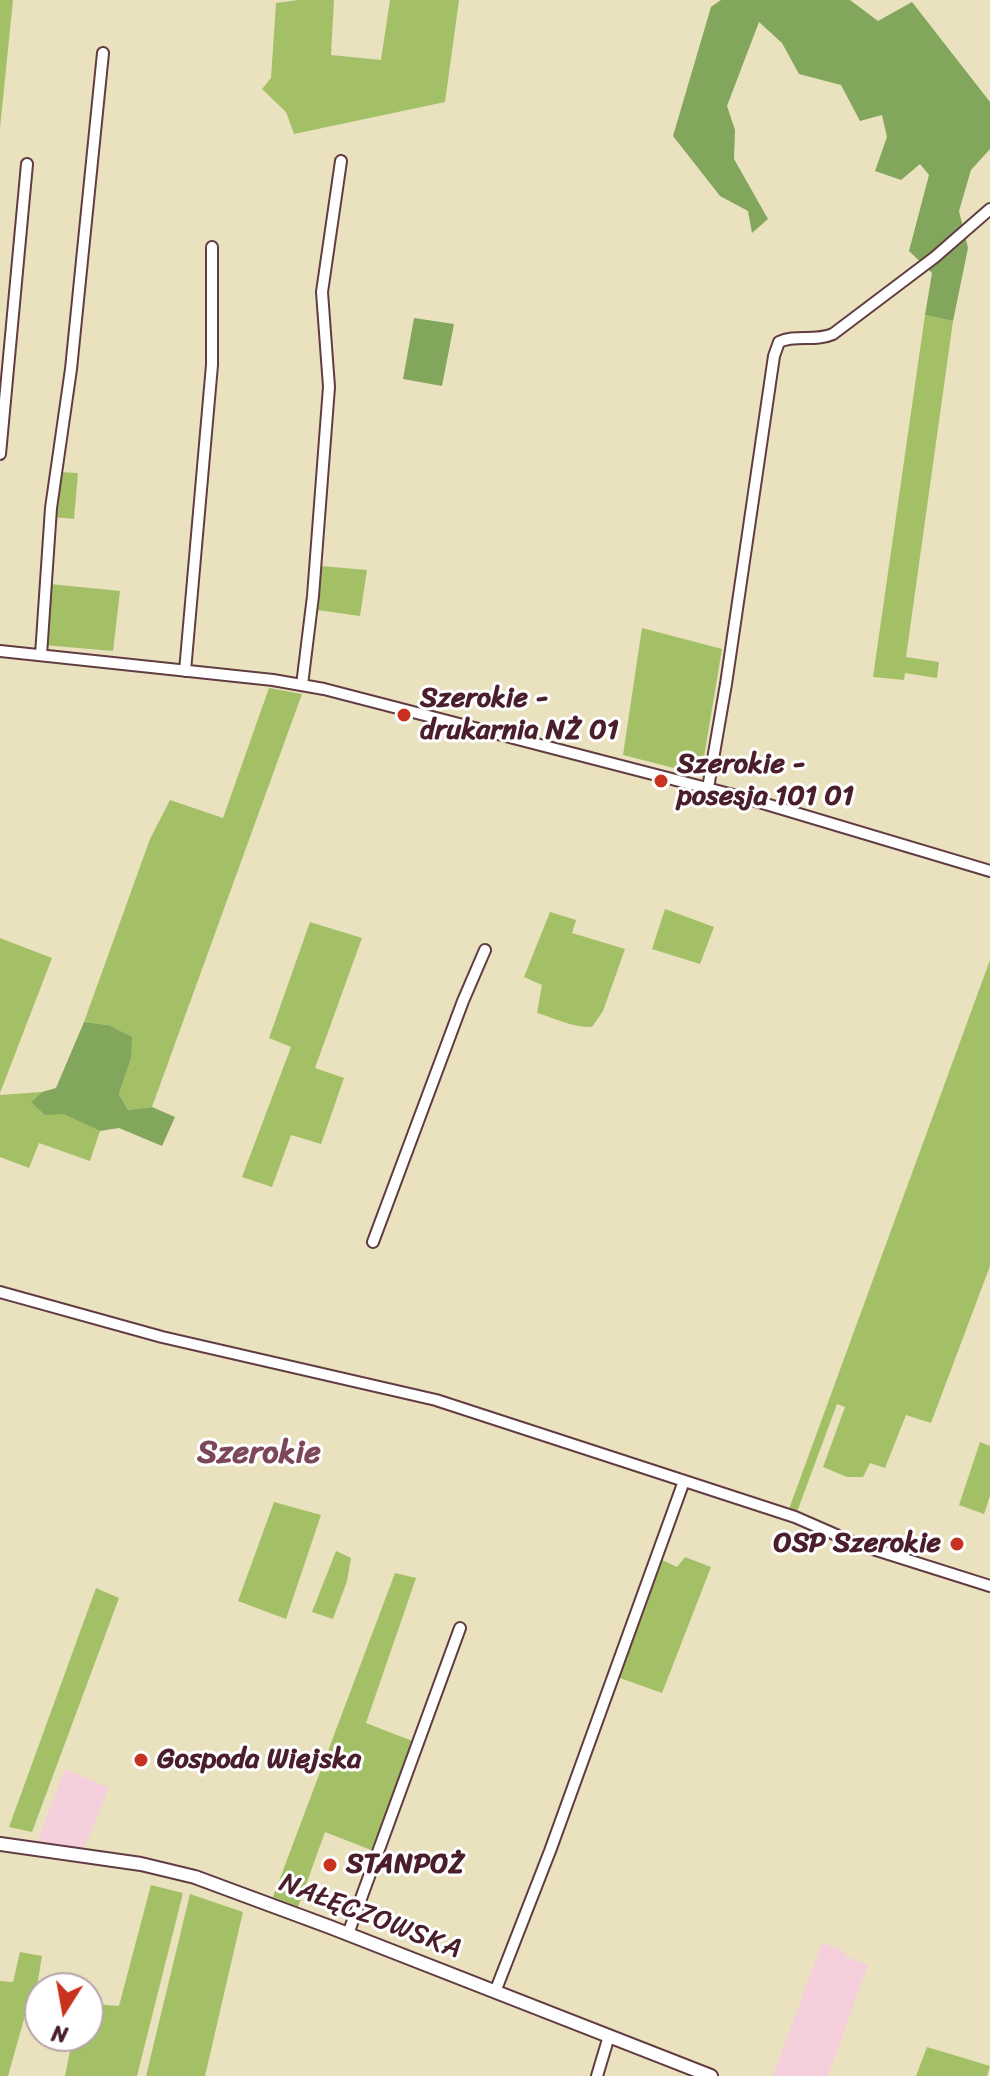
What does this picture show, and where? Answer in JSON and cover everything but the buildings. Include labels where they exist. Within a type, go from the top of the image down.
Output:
[{"type":"main road","name":"NAŁĘCZOWSKA","points":[[0,1844],[172,1871],[225,1887],[711,2076]]},
{"type":"street","points":[[41,655],[51,508],[71,369],[103,53]]},
{"type":"street","points":[[302,685],[313,596],[329,387],[322,292],[341,161]]},
{"type":"street","points":[[0,454],[27,164]]},
{"type":"street","points":[[708,788],[774,356],[779,342],[824,338],[833,334],[935,257],[990,209]]},
{"type":"street","points":[[185,671],[212,365],[212,247]]},
{"type":"street","points":[[0,651],[302,685],[379,702],[708,788],[990,871]]},
{"type":"street","points":[[373,1242],[485,950]]},
{"type":"street","points":[[0,1292],[162,1337],[436,1400],[795,1517],[857,1544],[990,1586]]},
{"type":"street","points":[[495,1992],[550,1851],[684,1481]]},
{"type":"street","points":[[348,1934],[460,1628]]},
{"type":"street","points":[[597,2076],[609,2036]]},
{"type":"shaded area","points":[[65,1769],[109,1788],[84,1849],[37,1843]]},
{"type":"shaded area","points":[[822,1943],[868,1965],[828,2076],[773,2076]]},
{"type":"green space","points":[[0,0],[13,0],[0,128]]},
{"type":"green space","points":[[334,0],[331,55],[381,60],[390,0],[459,0],[445,102],[294,134],[286,112],[262,89],[271,78],[276,3]]},
{"type":"green space","points":[[721,0],[850,0],[878,21],[912,2],[990,102],[990,149],[971,170],[959,211],[968,248],[953,321],[925,315],[932,273],[909,251],[929,175],[920,164],[901,180],[875,171],[887,137],[882,115],[860,121],[841,85],[799,74],[782,43],[759,22],[727,106],[735,130],[734,159],[768,219],[752,233],[748,211],[720,196],[673,136],[711,7]]},
{"type":"green space","points":[[925,315],[953,321],[906,657],[939,662],[937,678],[905,673],[904,680],[873,677]]},
{"type":"green space","points":[[414,318],[454,324],[442,386],[403,379]]},
{"type":"green space","points":[[58,472],[78,473],[74,519],[54,517]]},
{"type":"green space","points":[[321,566],[367,570],[360,616],[317,610]]},
{"type":"green space","points":[[50,584],[120,591],[113,651],[43,645]]},
{"type":"green space","points":[[642,628],[722,649],[701,775],[623,755]]},
{"type":"green space","points":[[269,688],[302,694],[152,1107],[128,1110],[119,1094],[131,1059],[108,1025],[84,1022],[150,839],[170,800],[223,818]]},
{"type":"green space","points":[[665,909],[714,927],[700,964],[652,949]]},
{"type":"green space","points":[[550,912],[576,920],[572,933],[625,949],[603,1011],[592,1027],[537,1013],[542,985],[524,977]]},
{"type":"green space","points":[[310,922],[362,938],[315,1068],[344,1078],[321,1144],[291,1135],[272,1187],[242,1177],[291,1047],[269,1038]]},
{"type":"green space","points":[[0,938],[52,958],[0,1093]]},
{"type":"green space","points":[[990,960],[990,1266],[931,1423],[906,1415],[885,1468],[870,1463],[863,1477],[847,1477],[823,1467],[845,1407],[837,1404],[797,1512],[789,1509]]},
{"type":"green space","points":[[84,1022],[108,1025],[132,1037],[131,1059],[119,1094],[128,1110],[152,1107],[175,1117],[162,1146],[119,1128],[100,1131],[64,1114],[45,1115],[31,1102],[42,1092],[56,1088]]},
{"type":"green space","points":[[42,1092],[31,1102],[64,1113],[100,1131],[90,1161],[39,1143],[29,1168],[0,1157],[0,1095]]},
{"type":"green space","points":[[980,1442],[990,1446],[990,1496],[984,1514],[959,1505]]},
{"type":"green space","points":[[274,1502],[321,1515],[286,1619],[238,1601]]},
{"type":"green space","points":[[336,1551],[351,1558],[347,1581],[333,1619],[312,1612]]},
{"type":"green space","points":[[685,1557],[711,1567],[662,1693],[617,1677],[660,1559],[677,1567]]},
{"type":"green space","points":[[395,1573],[416,1578],[366,1723],[415,1742],[371,1850],[325,1832],[298,1907],[273,1897]]},
{"type":"green space","points":[[96,1588],[119,1598],[32,1832],[9,1827]]},
{"type":"green space","points":[[151,1885],[183,1893],[137,2076],[65,2076],[70,2052],[104,2052],[104,2005],[119,2006]]},
{"type":"green space","points":[[190,1894],[243,1912],[205,2076],[146,2076]]},
{"type":"green space","points":[[20,1952],[42,1956],[39,1972],[24,1972],[24,2019],[8,2076],[0,2076],[0,1981],[13,1982]]},
{"type":"green space","points":[[927,2047],[990,2066],[987,2076],[916,2076]]},
{"type":"place","name":"Szerokie - drukarnia NŻ 01","points":[[404,715]]},
{"type":"place","name":"Szerokie - posesja 101 01","points":[[661,781]]},
{"type":"place","name":"OSP Szerokie","points":[[957,1544]]},
{"type":"place","name":"Gospoda Wiejska","points":[[141,1760]]},
{"type":"place","name":"STANPOŻ","points":[[330,1865]]},
{"type":"district","name":"Szerokie","points":[[259,1454]]}]
